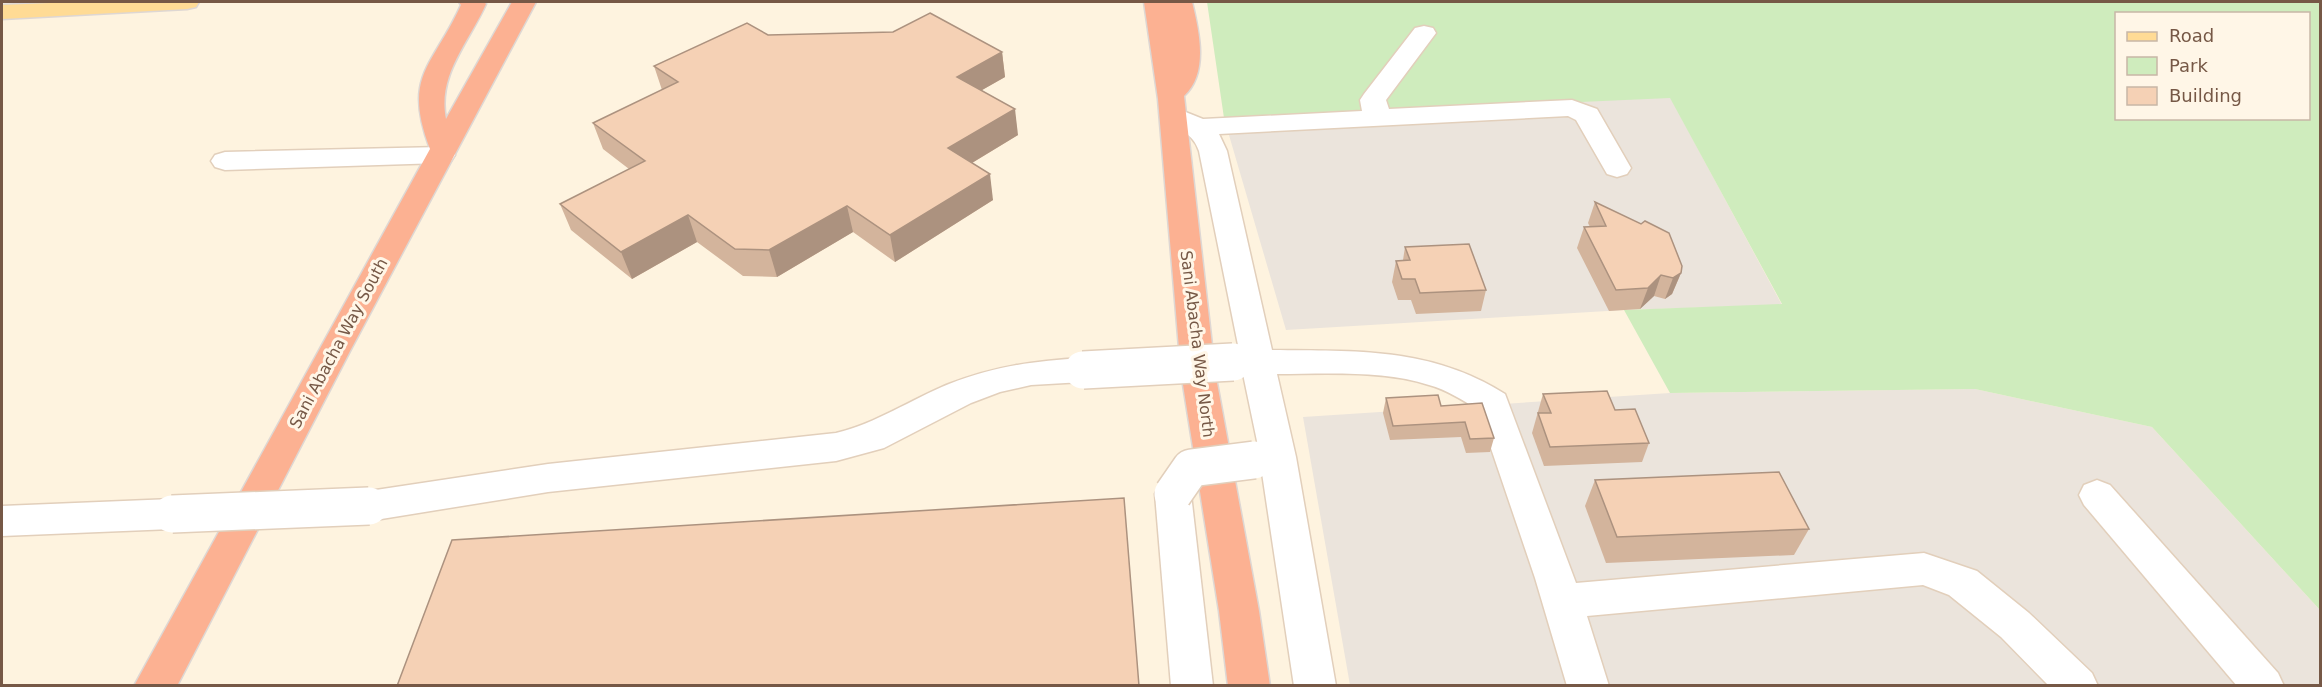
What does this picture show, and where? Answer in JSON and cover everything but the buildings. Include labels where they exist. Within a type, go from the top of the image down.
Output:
[{"type":"highway","points":[[443,153],[431,113],[433,88],[440,66],[470,15],[474,4],[471,2]]},
{"type":"highway","name":"Sani Abacha Way South","points":[[155,686],[328,361],[524,2]]},
{"type":"highway","points":[[496,54],[524,34],[547,2]]},
{"type":"highway","name":"Sani Abacha Way North","points":[[1156,2],[1182,114],[1198,372],[1239,611],[1249,686]]},
{"type":"highway","points":[[1180,2],[1186,35],[1187,68],[1182,114]]},
{"type":"main road","points":[[2,12],[187,2]]},
{"type":"lane","points":[[1377,118],[1373,100],[1424,33]]},
{"type":"lane","points":[[1182,114],[1377,118],[1572,108],[1587,115],[1617,168]]},
{"type":"lane","points":[[1182,114],[1209,138],[1213,151],[1246,362],[1315,686]]},
{"type":"lane","points":[[225,161],[443,153]]},
{"type":"lane","points":[[2,521],[369,506],[548,478],[836,447],[871,438],[959,394],[994,381],[1031,373],[1246,362],[1392,364],[1446,377],[1470,387],[1492,403],[1562,601],[1588,686]]},
{"type":"lane","points":[[1192,686],[1173,494],[1191,468],[1266,458]]},
{"type":"lane","points":[[2097,495],[2263,686]]},
{"type":"lane","points":[[1562,601],[1924,569],[1963,583],[2015,625],[2077,686]]},
{"type":"shaded area","points":[[1670,97],[1782,305],[1624,310],[1286,330],[1224,118]]},
{"type":"shaded area","points":[[1975,389],[2152,427],[2320,610],[2320,685],[1350,685],[1303,417],[1670,393]]},
{"type":"green space","points":[[1207,2],[2320,2],[2320,610],[2152,427],[1975,389],[1670,393],[1624,310],[1782,304],[1670,98],[1224,118]]}]
